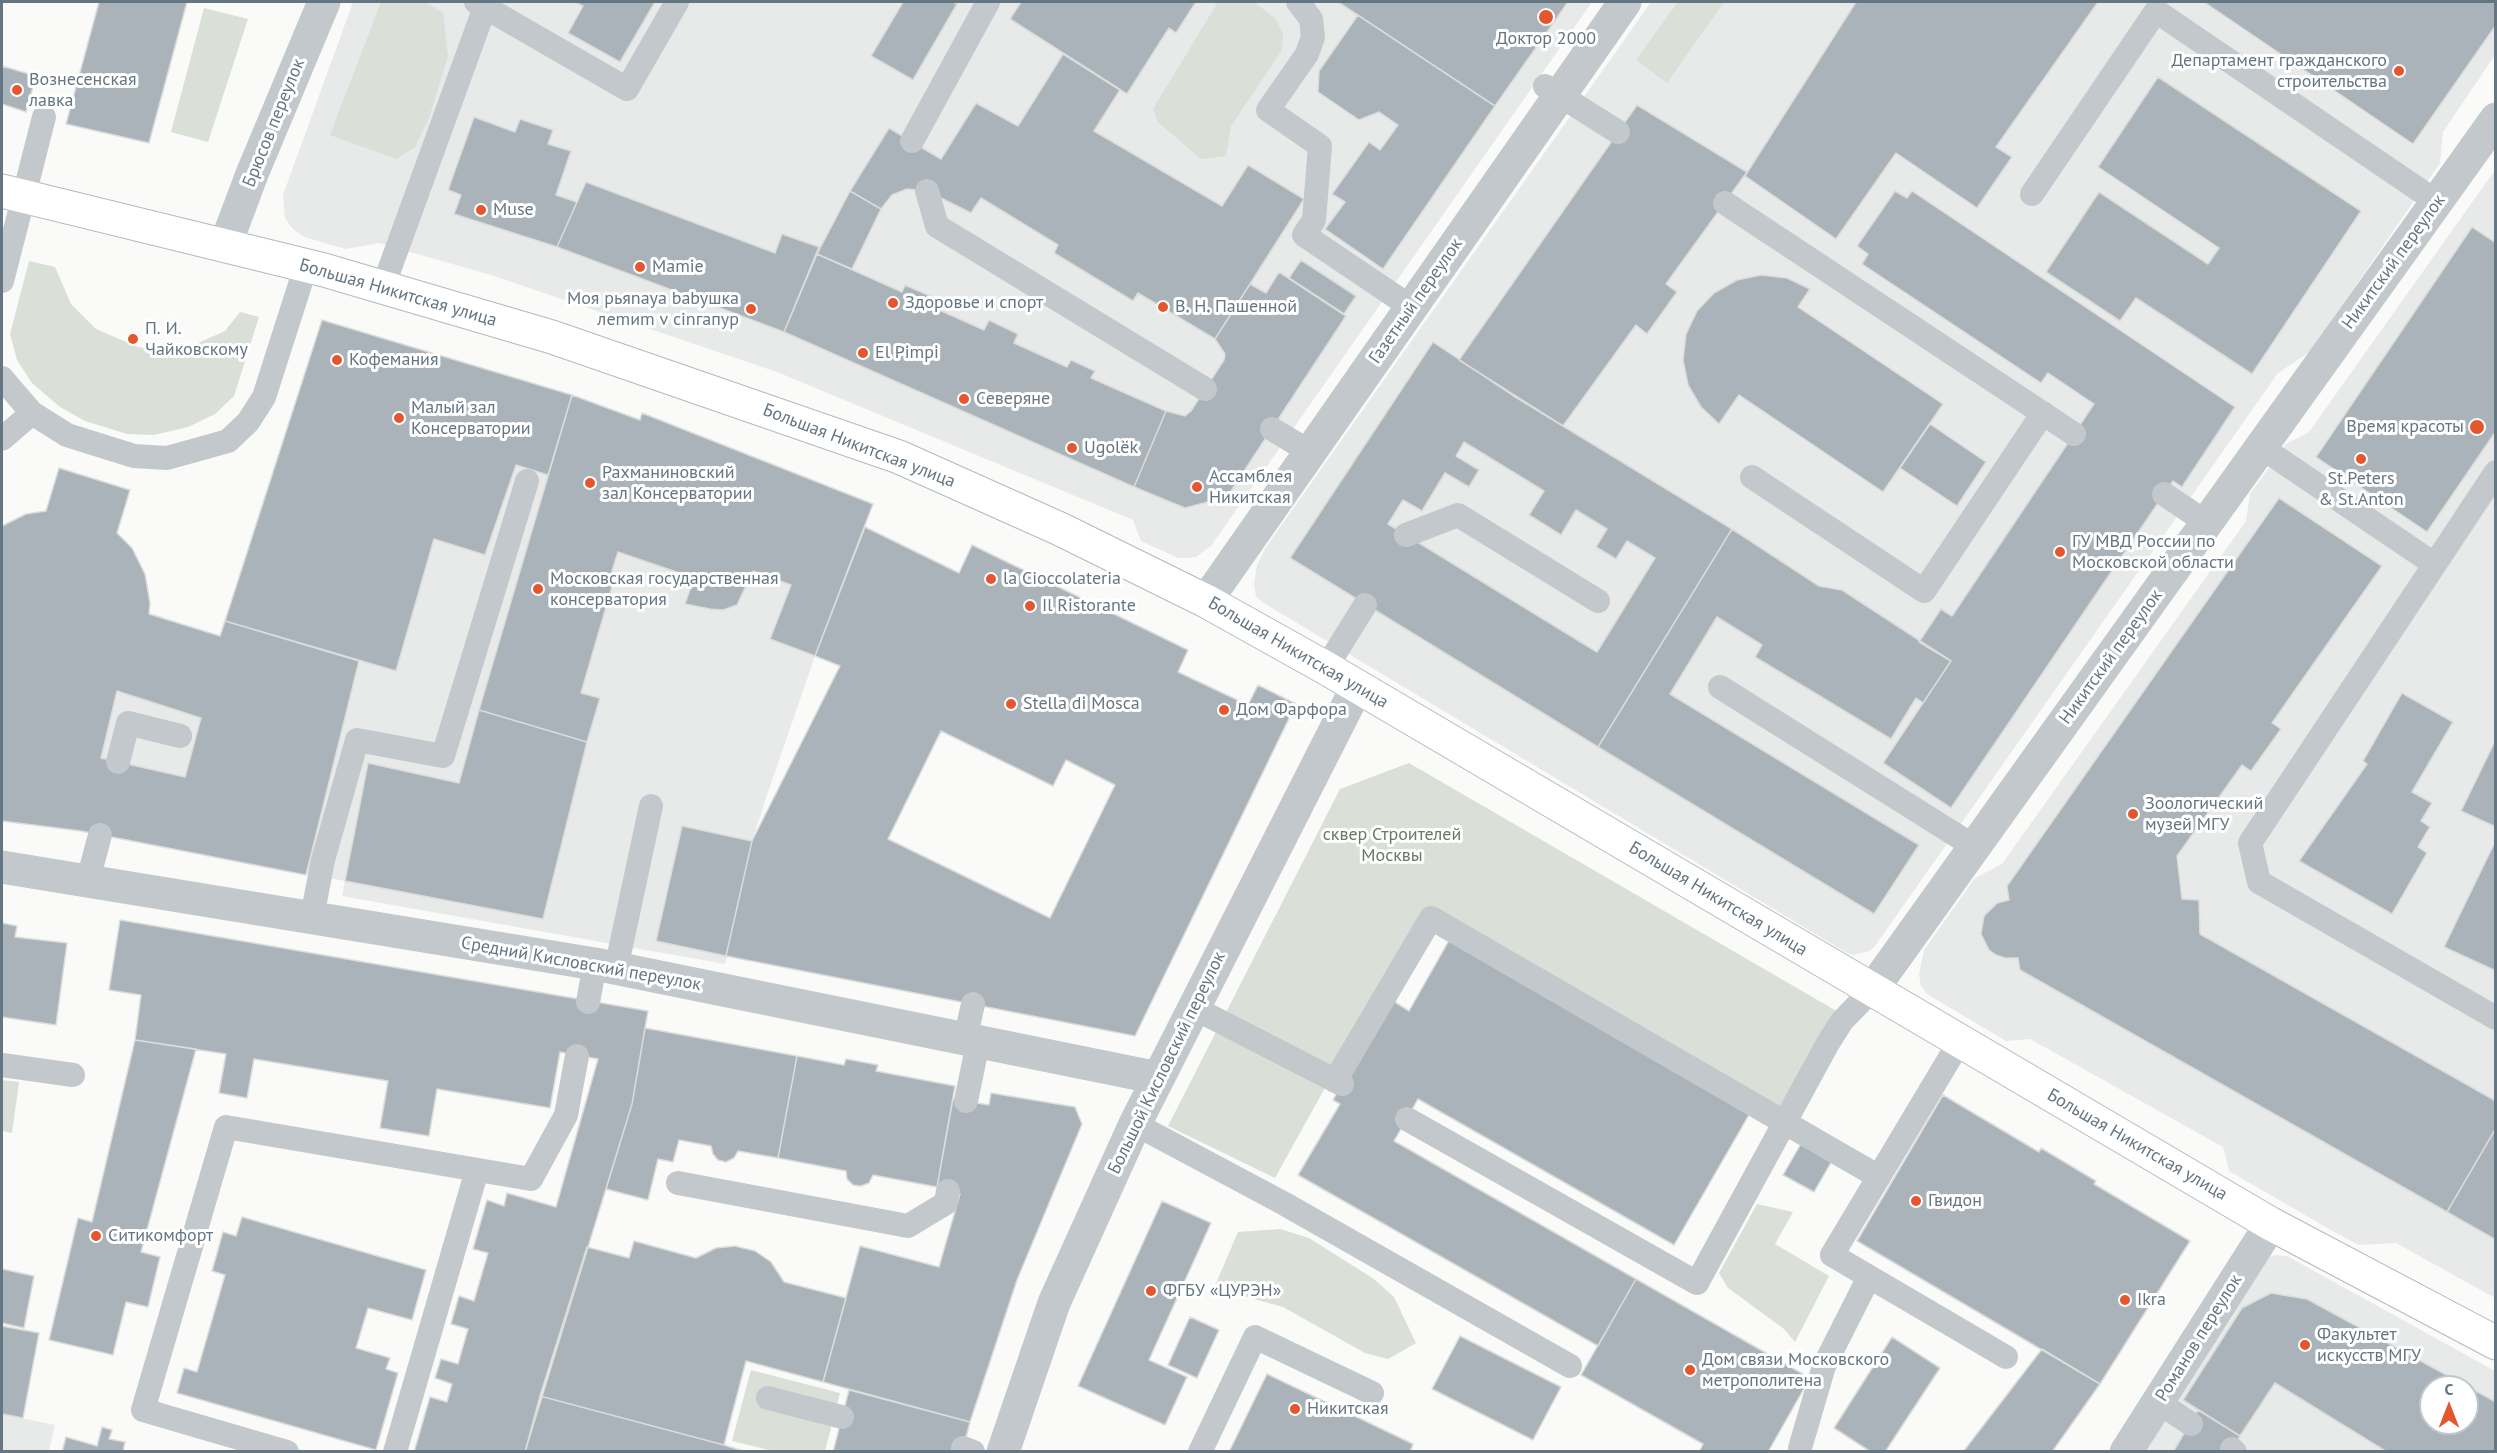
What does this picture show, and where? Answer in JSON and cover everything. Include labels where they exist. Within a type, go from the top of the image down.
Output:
[{"type":"street","name":"Брюсов переулок","points":[[225,246],[252,174],[324,2]]},
{"type":"street","name":"Газетный переулок","points":[[1206,601],[1412,308],[1553,90],[1625,2]]},
{"type":"street","name":"Никитский переулок","points":[[1872,990],[2496,119]]},
{"type":"street","name":"Большая Никитская улица","points":[[12,194],[306,266],[552,337],[900,457],[1060,529],[1206,601],[1326,668],[2271,1224],[2496,1343]]},
{"type":"street","name":"Большой Кисловский переулок","points":[[1004,1452],[1054,1303],[1135,1124],[1357,687]]},
{"type":"street","name":"Средний Кисловский переулок","points":[[2,867],[606,967],[1158,1078]]},
{"type":"street","name":"Романов переулок","points":[[2126,1452],[2271,1224]]},
{"type":"lane","points":[[382,287],[481,4],[627,89],[677,2]]},
{"type":"lane","points":[[912,141],[988,2]]},
{"type":"lane","points":[[1298,2],[1311,18],[1313,37],[1307,54],[1268,110],[1320,146],[1314,220],[1304,235],[1412,308]]},
{"type":"lane","points":[[2032,194],[2156,11],[2437,202]]},
{"type":"lane","points":[[1553,90],[1618,132]]},
{"type":"lane","points":[[2,281],[12,194],[44,117]]},
{"type":"lane","points":[[927,191],[937,226],[1205,389]]},
{"type":"lane","points":[[1725,203],[2074,434]]},
{"type":"lane","points":[[2,378],[32,413],[67,435],[134,456],[167,458],[228,441],[248,422],[264,397],[306,266]]},
{"type":"lane","points":[[2,439],[32,413]]},
{"type":"lane","points":[[1752,477],[1924,591],[2043,413]]},
{"type":"lane","points":[[1272,429],[1310,452]]},
{"type":"lane","points":[[2261,447],[2434,564]]},
{"type":"lane","points":[[2496,472],[2250,843],[2259,882],[2496,1018]]},
{"type":"lane","points":[[312,917],[323,860],[357,740],[442,756],[527,481]]},
{"type":"lane","points":[[2164,494],[2207,523]]},
{"type":"lane","points":[[1406,535],[1458,515],[1598,601]]},
{"type":"lane","points":[[1326,668],[1365,605]]},
{"type":"lane","points":[[1720,687],[1975,847]]},
{"type":"lane","points":[[118,762],[128,723],[180,736]]},
{"type":"lane","points":[[588,1002],[606,967],[651,806]]},
{"type":"lane","points":[[88,880],[100,835]]},
{"type":"lane","points":[[1194,1008],[1339,1083],[1431,918],[1879,1177]]},
{"type":"lane","points":[[1407,1119],[1697,1283],[1783,1122],[1842,1021],[1872,990]]},
{"type":"lane","points":[[966,1101],[973,1004]]},
{"type":"lane","points":[[1959,1041],[1832,1255],[2006,1357]]},
{"type":"lane","points":[[287,1452],[143,1410],[226,1127],[531,1179],[566,1115],[577,1056]]},
{"type":"lane","points":[[2,1065],[73,1075]]},
{"type":"lane","points":[[1135,1124],[1283,1203],[1570,1366]]},
{"type":"lane","points":[[395,1452],[477,1170]]},
{"type":"lane","points":[[678,1183],[908,1227],[946,1203],[948,1191]]},
{"type":"lane","points":[[1800,1448],[1824,1366],[1869,1277]]},
{"type":"lane","points":[[1200,1452],[1255,1337],[1372,1393]]},
{"type":"lane","points":[[768,1398],[842,1417]]},
{"type":"lane","points":[[2158,1402],[2190,1424]]},
{"type":"shaded area","points":[[353,2],[1592,2],[1211,546],[1196,557],[1178,558],[1141,541],[1133,520],[777,372],[491,275],[379,243],[346,249],[304,237],[292,228],[285,218],[283,195]]},
{"type":"shaded area","points":[[1651,2],[2495,2],[2495,55],[2443,132],[2440,163],[2311,351],[2278,373],[1875,946],[1870,951],[1854,955],[1847,953],[1262,602],[1256,596],[1254,585],[1257,565],[1266,547]]},
{"type":"shaded area","points":[[2495,170],[2495,1298],[2396,1243],[2359,1245],[2336,1233],[2229,1171],[2223,1147],[2030,1039],[2006,1041],[1927,994],[1921,986],[1919,974],[1924,950],[1975,878],[2002,864],[2246,521],[2250,494],[2286,444],[2309,432]]},
{"type":"shaded area","name":"Московская государственная консерватория","points":[[322,320],[572,395],[639,420],[642,413],[873,504],[815,656],[752,841],[725,964],[342,896],[345,881],[81,831],[2,821],[2,526],[26,514],[46,511],[59,468],[130,490],[117,533],[132,548],[145,574],[150,603],[149,613],[220,636]]},
{"type":"shaded area","points":[[2275,1255],[2287,1256],[2495,1371],[2495,1451],[2146,1452],[2153,1440],[2159,1419],[2269,1257]]},
{"type":"shaded area","points":[[2,1414],[55,1425],[49,1451],[2,1451]]},
{"type":"green space","points":[[381,2],[425,2],[443,13],[448,56],[429,118],[415,147],[396,159],[330,135]]},
{"type":"green space","points":[[1218,2],[1254,2],[1276,19],[1283,34],[1282,50],[1231,126],[1226,156],[1201,159],[1158,122],[1153,109]]},
{"type":"green space","points":[[1678,2],[1724,2],[1667,83],[1636,60]]},
{"type":"green space","points":[[204,8],[248,19],[208,142],[171,132]]},
{"type":"green space","points":[[29,261],[55,267],[71,304],[96,329],[138,347],[162,350],[196,344],[225,331],[240,312],[259,317],[234,396],[215,414],[188,427],[154,435],[127,434],[85,421],[60,407],[32,383],[17,360],[10,334]]},
{"type":"green space","name":"сквер Строителей Москвы","points":[[1409,763],[1840,1013],[1780,1114],[1424,909],[1275,1178],[1168,1126],[1340,789]]},
{"type":"green space","points":[[2,1080],[19,1082],[12,1133],[2,1131]]},
{"type":"green space","points":[[1757,1204],[1793,1212],[1775,1244],[1829,1276],[1795,1342],[1784,1329],[1728,1288],[1719,1273]]},
{"type":"green space","points":[[1280,1229],[1309,1238],[1374,1279],[1394,1297],[1416,1343],[1388,1359],[1365,1353],[1283,1307],[1214,1288],[1238,1232]]},
{"type":"green space","points":[[751,1370],[840,1393],[825,1451],[773,1451],[732,1441]]},
{"type":"building","points":[[99,2],[187,2],[149,143],[66,124]]},
{"type":"building","points":[[575,2],[655,2],[620,62],[568,33],[583,6]]},
{"type":"building","points":[[903,2],[953,2],[957,4],[913,80],[871,56]]},
{"type":"building","points":[[1021,2],[1196,2],[1176,33],[1169,28],[1127,94],[1010,19]]},
{"type":"building","points":[[1338,2],[1568,2],[1495,106]]},
{"type":"building","points":[[1856,2],[2098,2],[1996,147],[2012,157],[1977,208],[1896,153],[1836,239],[1745,176]]},
{"type":"building","points":[[2204,2],[2496,2],[2496,25],[2413,144]]},
{"type":"building","points":[[1358,15],[1495,106],[1383,269],[1325,229],[1345,202],[1332,194],[1369,142],[1380,150],[1398,125],[1379,112],[1359,120],[1318,92],[1319,71]]},
{"type":"building","points":[[1063,54],[1120,90],[1094,131],[1222,206],[1248,165],[1304,199],[1215,339],[1138,293],[1133,301],[1054,253],[1058,245],[981,198],[971,213],[927,191],[907,189],[892,195],[881,209],[850,191],[889,128],[941,159],[976,103],[1018,126]]},
{"type":"building","name":"Вознесенская лавка","points":[[2,66],[36,76],[26,112],[2,104]]},
{"type":"building","points":[[2158,77],[2361,211],[2252,374],[2136,298],[2120,321],[2046,272],[2099,192],[2208,264],[2219,248],[2098,167]]},
{"type":"building","points":[[1637,105],[1747,172],[1666,284],[1677,292],[1647,334],[1636,325],[1563,426],[1459,360]]},
{"type":"building","points":[[474,117],[515,132],[520,119],[553,130],[548,144],[571,151],[556,195],[577,202],[557,247],[454,214],[461,195],[448,190]]},
{"type":"building","points":[[586,182],[775,253],[782,234],[819,247],[784,332],[557,247]]},
{"type":"building","points":[[850,191],[881,209],[852,269],[817,254]]},
{"type":"building","name":"ГУ МВД России по Московской области","points":[[1895,191],[1907,198],[1912,191],[2235,407],[2182,487],[2173,481],[1951,808],[1883,763],[1951,661],[1919,642],[1941,609],[1952,616],[2094,404],[2048,373],[2041,383],[1862,264],[1868,254],[1857,246]]},
{"type":"building","points":[[2472,227],[2496,243],[2496,431],[2427,532],[2316,457]]},
{"type":"building","points":[[817,254],[902,292],[905,285],[930,296],[926,304],[984,330],[989,320],[1018,334],[1014,343],[1067,367],[1071,360],[1095,371],[1091,378],[1166,411],[1134,487],[784,332]]},
{"type":"building","points":[[1301,260],[1356,296],[1344,314],[1289,278]]},
{"type":"building","points":[[1279,272],[1346,316],[1227,497],[1185,508],[1134,487],[1166,411],[1185,416],[1191,411],[1224,360],[1225,354],[1215,339],[1250,284],[1266,293]]},
{"type":"building","points":[[1761,275],[1787,278],[1810,289],[1798,307],[1943,404],[1883,492],[1739,395],[1719,424],[1701,407],[1688,385],[1683,360],[1686,334],[1697,311],[1714,293],[1737,280]]},
{"type":"building","points":[[322,320],[572,395],[548,475],[516,465],[485,555],[434,539],[396,671],[225,621]]},
{"type":"building","points":[[1433,342],[1512,395],[1732,529],[1598,747],[1290,558]],"holes":[[[1464,442],[1544,491],[1529,515],[1561,535],[1576,510],[1607,529],[1596,547],[1616,559],[1627,541],[1655,558],[1597,652],[1388,524],[1403,500],[1422,511],[1445,473],[1469,487],[1479,470],[1456,456]]]},
{"type":"building","points":[[572,395],[640,420],[642,413],[873,504],[815,656],[770,639],[791,585],[753,571],[737,605],[723,610],[710,609],[685,604],[694,578],[618,552],[612,571],[616,573],[581,693],[600,698],[587,742],[479,710]]},
{"type":"building","points":[[1930,424],[1986,462],[1957,506],[1900,468]]},
{"type":"building","points":[[59,468],[130,490],[117,533],[132,548],[145,574],[150,603],[149,614],[220,636],[225,621],[359,661],[306,875],[81,831],[2,821],[2,526],[26,514],[46,511]],"holes":[[[117,691],[201,718],[185,777],[101,758]]]},
{"type":"building","name":"Зоологический музей МГУ","points":[[2279,498],[2382,566],[2272,723],[2281,729],[2251,771],[2242,765],[2177,856],[2182,899],[2199,900],[2200,934],[2496,1101],[2496,1128],[2447,1212],[2020,970],[2018,958],[1996,955],[1989,950],[1981,934],[1984,916],[1997,903],[2009,900],[2007,886]]},
{"type":"building","points":[[865,527],[959,573],[972,545],[1188,650],[1178,672],[1248,705],[1258,685],[1296,704],[1135,1036],[726,956],[752,841],[840,666],[815,656]],"holes":[[[941,731],[1053,786],[1066,760],[1115,785],[1050,918],[888,839]]]},
{"type":"building","points":[[1732,529],[1819,586],[1842,590],[1951,661],[1923,703],[1916,698],[1891,739],[1755,657],[1762,645],[1717,617],[1670,694],[1919,845],[1874,914],[1598,747]]},
{"type":"building","points":[[2402,693],[2453,722],[2412,792],[2432,803],[2421,821],[2430,827],[2418,847],[2427,853],[2392,914],[2299,861],[2367,764],[2363,761]]},
{"type":"building","points":[[479,710],[587,742],[543,919],[345,881],[368,763],[459,783]]},
{"type":"building","points":[[2496,739],[2496,827],[2461,811]]},
{"type":"building","points":[[682,826],[752,841],[726,956],[656,941]]},
{"type":"building","points":[[2496,840],[2496,971],[2444,947]]},
{"type":"building","points":[[120,920],[648,1011],[632,1104],[525,1452],[414,1452],[430,1397],[447,1402],[452,1384],[435,1378],[441,1359],[458,1364],[468,1329],[451,1324],[459,1296],[474,1301],[488,1253],[473,1249],[487,1200],[504,1206],[507,1193],[556,1207],[598,1059],[560,1052],[550,1108],[437,1089],[429,1136],[380,1128],[388,1081],[254,1059],[247,1098],[219,1093],[226,1054],[135,1040],[141,995],[109,990]]},
{"type":"building","points":[[2,923],[17,926],[15,937],[67,943],[56,1025],[2,1017]]},
{"type":"building","points":[[1451,937],[1750,1113],[1674,1245],[1418,1099],[1394,1141],[1636,1279],[1598,1346],[1298,1175],[1340,1104],[1333,1100],[1390,999],[1409,1011]]},
{"type":"building","points":[[645,1028],[797,1056],[778,1158],[738,1151],[734,1158],[726,1162],[718,1160],[711,1146],[679,1140],[673,1162],[658,1159],[648,1200],[606,1189],[632,1104]]},
{"type":"building","points":[[135,1040],[196,1049],[141,1252],[160,1257],[148,1307],[126,1302],[113,1355],[49,1340],[78,1218],[92,1222]]},
{"type":"building","points":[[797,1056],[844,1065],[846,1059],[878,1065],[876,1071],[955,1086],[937,1187],[873,1175],[869,1183],[861,1186],[853,1185],[847,1179],[846,1171],[778,1158]]},
{"type":"building","points":[[991,1093],[1075,1107],[1082,1124],[1017,1280],[970,1422],[823,1382],[860,1246],[939,1267],[960,1194],[937,1187],[953,1099],[989,1105]]},
{"type":"building","points":[[1943,1095],[2039,1152],[2041,1148],[2096,1181],[2094,1184],[2190,1241],[2100,1384],[1857,1241]]},
{"type":"building","points":[[2496,1128],[2496,1240],[2447,1212]]},
{"type":"building","points":[[1802,1142],[1833,1159],[1814,1192],[1783,1175]]},
{"type":"building","name":"ФГБУ «ЦУРЭН»","points":[[1162,1201],[1211,1223],[1149,1360],[1187,1377],[1165,1425],[1078,1386]]},
{"type":"building","points":[[242,1217],[426,1270],[412,1320],[368,1308],[356,1348],[390,1358],[386,1369],[398,1373],[376,1450],[177,1393],[184,1368],[197,1372],[225,1275],[212,1271],[223,1232],[236,1236]]},
{"type":"building","points":[[634,1241],[696,1258],[716,1248],[735,1246],[755,1251],[771,1262],[784,1282],[846,1298],[823,1382],[746,1361],[724,1445],[540,1396],[587,1247],[629,1258]]},
{"type":"building","points":[[2,1269],[34,1276],[24,1328],[2,1323]]},
{"type":"building","name":"Дом связи Московского метрополитена","points":[[1636,1279],[1810,1378],[1768,1452],[1699,1452],[1703,1444],[1581,1375]]},
{"type":"building","name":"Факультет искусств МГУ","points":[[2271,1293],[2307,1299],[2446,1375],[2419,1375],[2419,1435],[2479,1435],[2479,1393],[2496,1402],[2496,1452],[2387,1452],[2275,1383],[2240,1436],[2183,1400],[2242,1308]]},
{"type":"building","points":[[1190,1317],[1219,1330],[1197,1378],[1168,1365]]},
{"type":"building","points":[[2,1326],[39,1333],[23,1418],[2,1414]]},
{"type":"building","points":[[1460,1336],[1561,1387],[1533,1440],[1432,1389]]},
{"type":"building","points":[[1892,1337],[1940,1368],[1885,1452],[1871,1452],[1834,1428]]},
{"type":"building","points":[[2042,1349],[2100,1384],[2052,1452],[1963,1452]]},
{"type":"building","name":"Никитская","points":[[1267,1374],[1413,1444],[1410,1452],[1229,1452]]},
{"type":"building","points":[[849,1390],[970,1422],[962,1452],[833,1452]]},
{"type":"building","points":[[540,1396],[724,1445],[746,1452],[525,1452]]},
{"type":"building","points":[[2198,1410],[2240,1436],[2230,1452],[2173,1452]]},
{"type":"building","points":[[102,1427],[112,1430],[109,1439],[125,1442],[123,1452],[62,1452],[66,1437],[97,1446]]},
{"type":"place","name":"Доктор 2000","points":[[1546,17]]},
{"type":"place","name":"Департамент гражданского строительства","points":[[2399,71]]},
{"type":"place","name":"Вознесенская лавка","points":[[17,90]]},
{"type":"place","name":"Muse","points":[[481,210]]},
{"type":"place","name":"Mamie","points":[[640,267]]},
{"type":"place","name":"Здоровье и спорт","points":[[893,303]]},
{"type":"place","name":"В. Н. Пашенной","points":[[1163,307]]},
{"type":"place","name":"Моя рьяnaya babyшка леmиm v cinгапур","points":[[751,309]]},
{"type":"place","name":"П. И. Чайковскому","points":[[133,339]]},
{"type":"place","name":"El Pimpi","points":[[863,353]]},
{"type":"place","name":"Кофемания","points":[[337,360]]},
{"type":"place","name":"Северяне","points":[[964,399]]},
{"type":"place","name":"Малый зал Консерватории","points":[[399,418]]},
{"type":"place","name":"Время красоты","points":[[2477,427]]},
{"type":"place","name":"Ugolёk","points":[[1072,448]]},
{"type":"place","name":"St.Peters & St.Anton","points":[[2361,459]]},
{"type":"place","name":"Рахманиновский зал Консерватории","points":[[590,483]]},
{"type":"place","name":"Ассамблея Никитская","points":[[1197,487]]},
{"type":"place","name":"ГУ МВД России по Московской области","points":[[2060,552]]},
{"type":"place","name":"la Cioccolateria","points":[[991,579]]},
{"type":"place","name":"Московская государственная консерватория","points":[[538,589]]},
{"type":"place","name":"Il Ristorante","points":[[1030,606]]},
{"type":"place","name":"Stella di Mosca","points":[[1011,704]]},
{"type":"place","name":"Дом Фарфора","points":[[1224,710]]},
{"type":"place","name":"Зоологический музей МГУ","points":[[2133,814]]},
{"type":"place","name":"Гвидон","points":[[1916,1201]]},
{"type":"place","name":"Ситикомфорт","points":[[96,1236]]},
{"type":"place","name":"ФГБУ «ЦУРЭН»","points":[[1151,1291]]},
{"type":"place","name":"Ikra","points":[[2125,1300]]},
{"type":"place","name":"Факультет искусств МГУ","points":[[2305,1345]]},
{"type":"place","name":"Дом связи Московского метрополитена","points":[[1690,1370]]},
{"type":"place","name":"Никитская","points":[[1295,1409]]}]
